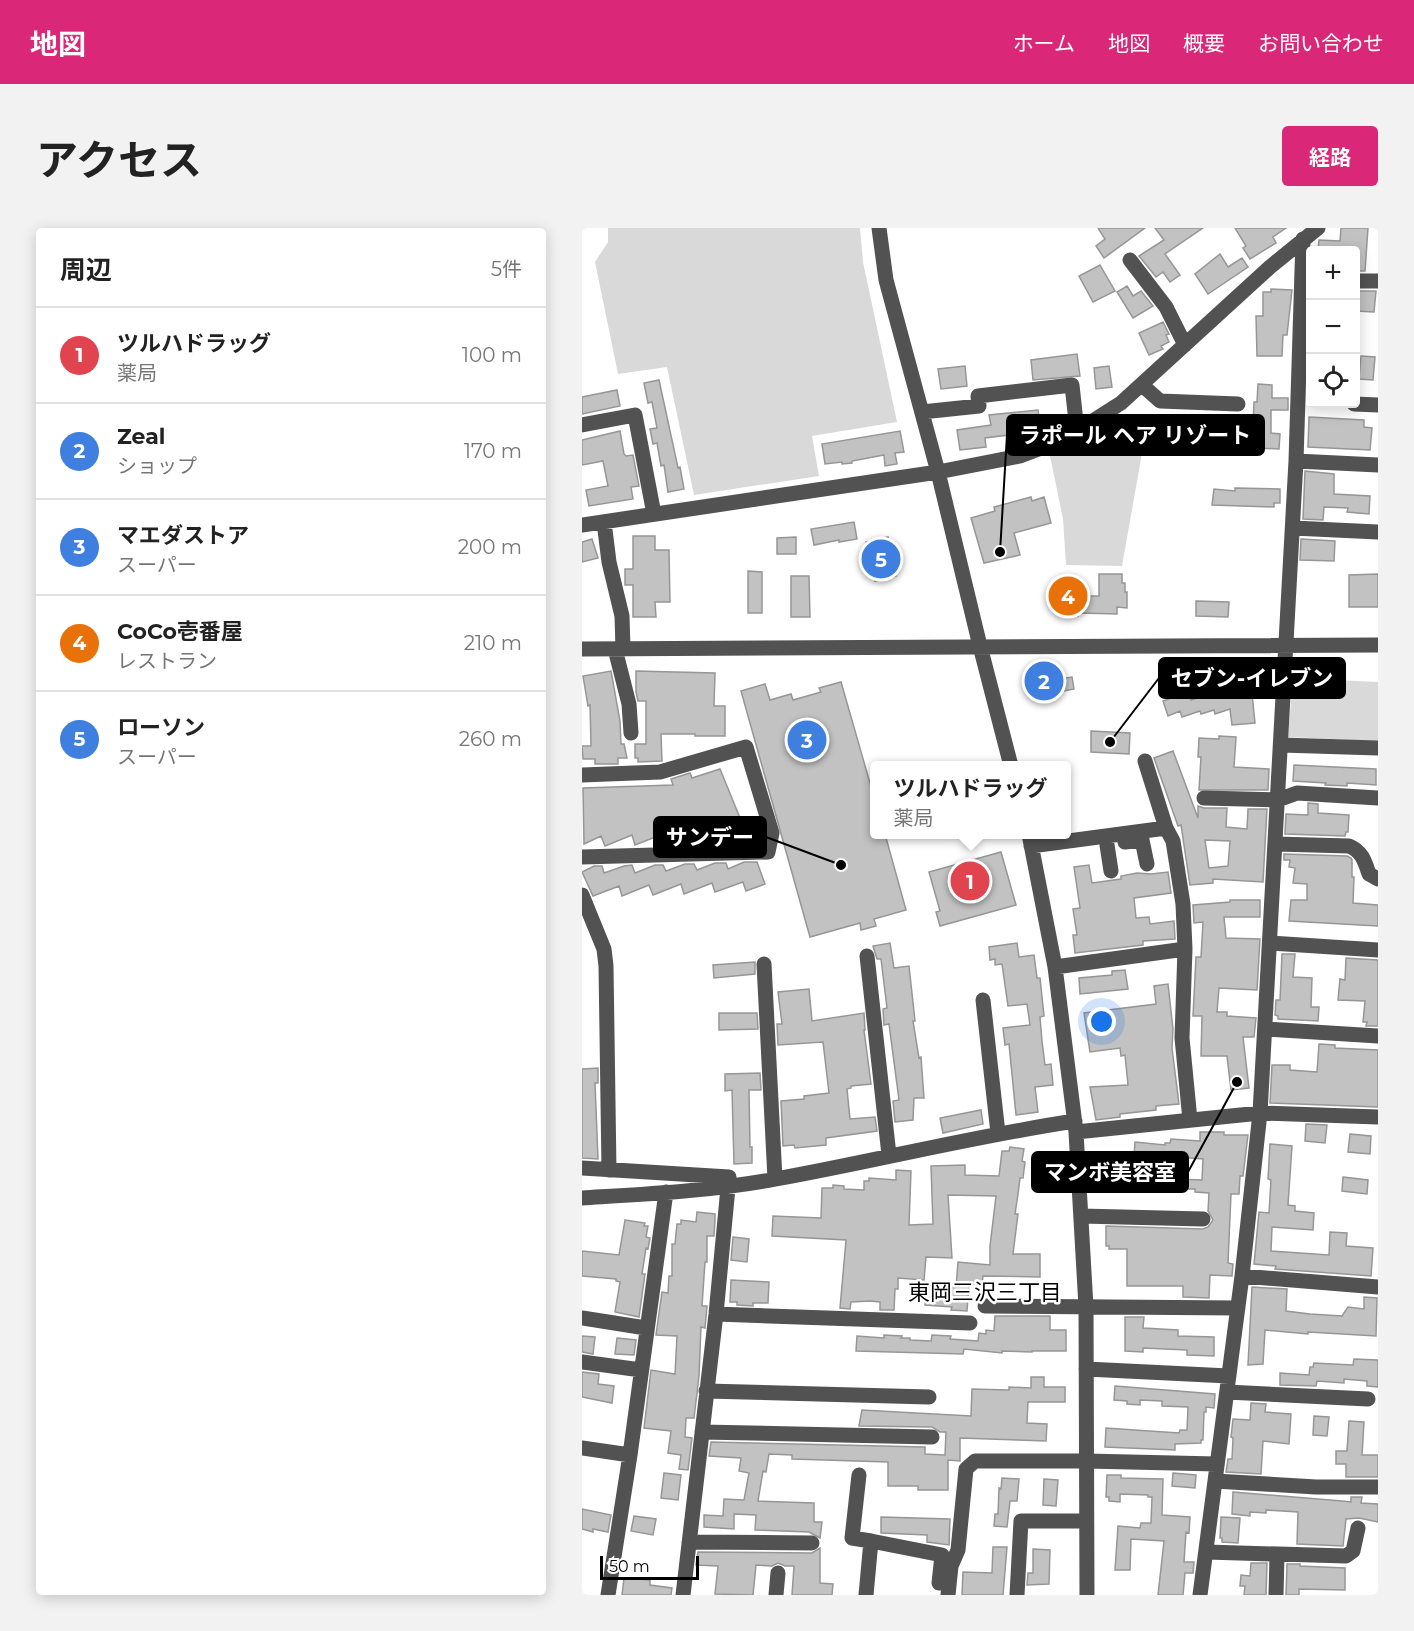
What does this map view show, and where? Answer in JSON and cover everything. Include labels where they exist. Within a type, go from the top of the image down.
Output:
[{"type":"street","points":[[879,228],[886,280],[938,472],[1010,761]]},
{"type":"street","points":[[1310,246],[1312,231]]},
{"type":"street","points":[[582,524],[938,472],[1020,456],[1049,445],[1077,431],[1121,403],[1312,231]]},
{"type":"street","points":[[1130,260],[1166,307],[1185,345]]},
{"type":"street","points":[[1360,281],[1378,281]]},
{"type":"street","points":[[1200,1595],[1242,1276],[1260,1113],[1296,461],[1304,401],[1306,300]]},
{"type":"street","points":[[1142,385],[1160,401],[1238,404]]},
{"type":"street","points":[[922,412],[979,406],[978,396],[1072,386],[1077,431]]},
{"type":"street","points":[[1360,404],[1378,405]]},
{"type":"street","points":[[582,425],[635,416],[654,514]]},
{"type":"street","points":[[1296,461],[1378,465]]},
{"type":"street","points":[[604,522],[609,562],[622,616],[619,649],[629,704],[631,733]]},
{"type":"street","points":[[1293,528],[1378,532]]},
{"type":"street","points":[[582,649],[980,645],[1378,645]]},
{"type":"street","points":[[1281,745],[1378,748]]},
{"type":"street","points":[[582,776],[660,772],[746,747],[772,833],[768,852],[582,857]]},
{"type":"street","points":[[1145,761],[1166,828],[1173,841],[1183,904],[1185,949],[1182,1038],[1190,1120]]},
{"type":"street","points":[[1204,798],[1278,800],[1297,793],[1378,798]]},
{"type":"street","points":[[1031,846],[1166,828]]},
{"type":"street","points":[[1031,846],[1107,845],[1142,840],[1147,864]]},
{"type":"street","points":[[1276,844],[1349,846],[1357,849],[1365,861],[1369,874],[1378,879]]},
{"type":"street","points":[[1107,845],[1112,871]]},
{"type":"street","points":[[1031,846],[1055,967],[1076,1126],[1086,1307],[1087,1595]]},
{"type":"street","points":[[582,895],[589,932],[604,949],[606,966],[609,1170]]},
{"type":"street","points":[[1270,943],[1378,950]]},
{"type":"street","points":[[1055,967],[1185,949]]},
{"type":"street","points":[[867,956],[889,1155]]},
{"type":"street","points":[[764,964],[775,1179]]},
{"type":"street","points":[[983,1000],[998,1133]]},
{"type":"street","points":[[1265,1029],[1378,1036]]},
{"type":"street","points":[[582,1198],[666,1192],[775,1179],[998,1133],[1260,1113],[1378,1117]]},
{"type":"street","points":[[582,1168],[729,1177],[716,1314],[683,1595]]},
{"type":"street","points":[[608,1595],[630,1455],[666,1192]]},
{"type":"street","points":[[1081,1216],[1203,1219]]},
{"type":"street","points":[[1242,1276],[1378,1287]]},
{"type":"street","points":[[985,1306],[1238,1308]]},
{"type":"street","points":[[716,1314],[970,1323]]},
{"type":"street","points":[[582,1318],[646,1328]]},
{"type":"street","points":[[582,1362],[641,1370]]},
{"type":"street","points":[[1086,1369],[1368,1400]]},
{"type":"street","points":[[706,1391],[929,1397]]},
{"type":"street","points":[[702,1432],[932,1437]]},
{"type":"street","points":[[582,1448],[630,1455]]},
{"type":"street","points":[[948,1595],[951,1566],[958,1550],[966,1469],[975,1461],[1217,1464]]},
{"type":"street","points":[[859,1475],[852,1538],[942,1555],[938,1595]]},
{"type":"street","points":[[1215,1481],[1316,1487],[1378,1487]]},
{"type":"street","points":[[1017,1595],[1021,1521],[1086,1521]]},
{"type":"street","points":[[1206,1552],[1346,1556],[1353,1551],[1358,1528]]},
{"type":"street","points":[[866,1595],[871,1540]]},
{"type":"street","points":[[689,1542],[812,1543]]},
{"type":"street","points":[[1276,1595],[1277,1554]]},
{"type":"street","points":[[776,1595],[778,1573]]},
{"type":"shaded area","points":[[608,228],[860,228],[863,262],[897,422],[812,436],[819,476],[694,495],[667,367],[618,374],[595,262],[608,242]]},
{"type":"shaded area","points":[[1139,433],[1144,442],[1122,566],[1066,565],[1063,519],[1050,456]]},
{"type":"shaded area","points":[[1293,678],[1378,682],[1378,741],[1288,737]]},
{"type":"building","points":[[1098,228],[1145,228],[1104,258],[1096,246],[1105,239]]},
{"type":"building","points":[[1155,228],[1203,228],[1165,254],[1180,275],[1170,282],[1163,272],[1156,277],[1139,256],[1164,240]]},
{"type":"building","points":[[1235,228],[1286,228],[1273,237],[1276,243],[1250,259],[1243,248],[1246,246]]},
{"type":"building","points":[[1341,228],[1368,228],[1365,271],[1360,271],[1360,246],[1318,246],[1319,240],[1340,241]]},
{"type":"building","points":[[1220,254],[1228,267],[1242,258],[1248,267],[1208,294],[1195,274]]},
{"type":"building","points":[[1100,265],[1115,291],[1093,302],[1079,276]]},
{"type":"building","points":[[1127,286],[1133,296],[1141,291],[1153,306],[1133,318],[1117,292]]},
{"type":"building","points":[[1271,289],[1292,290],[1287,335],[1283,335],[1282,356],[1257,356],[1256,316],[1263,316],[1263,292],[1271,292]]},
{"type":"building","points":[[1360,291],[1376,291],[1374,312],[1360,311]]},
{"type":"building","points":[[1163,322],[1169,334],[1166,335],[1169,342],[1161,346],[1163,349],[1149,355],[1139,333]]},
{"type":"building","points":[[1077,354],[1080,376],[1033,380],[1031,360]]},
{"type":"building","points":[[1361,356],[1375,357],[1373,380],[1360,379]]},
{"type":"building","points":[[965,366],[967,386],[941,389],[938,369]]},
{"type":"building","points":[[1109,366],[1112,387],[1096,389],[1094,368]]},
{"type":"building","points":[[659,380],[684,489],[668,492],[664,465],[661,466],[657,443],[653,444],[650,429],[657,428],[652,402],[648,403],[644,383]]},
{"type":"building","points":[[1258,384],[1272,385],[1272,398],[1288,398],[1288,410],[1271,410],[1271,433],[1280,434],[1279,449],[1155,443],[1156,421],[1253,424]]},
{"type":"building","points":[[617,390],[620,406],[582,414],[582,397]]},
{"type":"building","points":[[1038,410],[1041,431],[985,438],[986,447],[960,450],[957,430],[991,425],[989,415]]},
{"type":"building","points":[[1309,417],[1364,420],[1364,427],[1372,428],[1370,450],[1308,447]]},
{"type":"building","points":[[620,431],[624,454],[633,455],[639,486],[631,487],[633,499],[589,506],[586,490],[608,486],[603,461],[582,465],[582,440]]},
{"type":"building","points":[[900,431],[904,452],[895,453],[897,464],[885,466],[884,455],[852,461],[852,463],[825,464],[822,444]]},
{"type":"building","points":[[1305,471],[1334,474],[1334,494],[1370,496],[1369,514],[1347,512],[1348,508],[1324,507],[1323,520],[1303,519]]},
{"type":"building","points":[[1235,488],[1280,489],[1280,503],[1274,503],[1274,507],[1212,505],[1214,489],[1235,491]]},
{"type":"building","points":[[1031,497],[1032,501],[1044,497],[1051,523],[1014,533],[1020,555],[984,563],[971,518],[995,511],[994,507]]},
{"type":"building","points":[[854,522],[857,539],[814,545],[811,529]]},
{"type":"building","points":[[633,536],[655,536],[655,550],[669,550],[670,602],[655,602],[656,617],[633,617],[633,585],[625,585],[625,569],[633,569]]},
{"type":"building","points":[[796,537],[796,554],[777,554],[777,538]]},
{"type":"building","points":[[888,537],[896,576],[875,581],[866,542]]},
{"type":"building","points":[[592,539],[598,558],[582,562],[582,542]]},
{"type":"building","points":[[1301,539],[1335,541],[1334,561],[1300,560]]},
{"type":"building","points":[[748,571],[762,572],[762,613],[748,613]]},
{"type":"building","points":[[1099,574],[1122,574],[1122,583],[1125,583],[1125,592],[1127,592],[1127,608],[1117,607],[1117,614],[1060,615],[1060,607],[1057,607],[1061,585],[1073,585],[1073,589],[1079,589],[1079,596],[1099,596]]},
{"type":"building","points":[[1378,574],[1378,607],[1349,607],[1349,575]]},
{"type":"building","points":[[791,576],[809,576],[810,617],[791,617]]},
{"type":"building","points":[[1196,601],[1229,602],[1228,617],[1196,616]]},
{"type":"building","points":[[1245,663],[1249,694],[1252,694],[1255,723],[1232,725],[1230,709],[1215,714],[1214,710],[1201,714],[1200,711],[1182,717],[1180,711],[1168,716],[1163,701],[1188,692],[1191,700],[1226,689],[1225,677],[1230,677],[1229,665]]},
{"type":"building","points":[[1055,669],[1066,678],[1072,677],[1074,689],[1049,694],[1047,687],[1032,690],[1029,677],[1034,677],[1033,673]]},
{"type":"building","points":[[611,671],[620,721],[621,744],[624,744],[627,758],[618,758],[618,764],[595,764],[595,759],[583,759],[582,746],[591,746],[590,705],[588,706],[583,676]]},
{"type":"building","points":[[636,671],[715,673],[714,706],[725,706],[725,736],[661,734],[662,761],[638,762],[638,758],[635,758],[635,744],[646,744],[646,701],[638,701]]},
{"type":"building","points":[[841,682],[870,783],[870,839],[886,839],[906,910],[874,919],[876,926],[861,930],[860,923],[810,937],[741,691],[765,684],[770,700],[791,694],[793,700],[821,692],[819,688]]},
{"type":"building","points":[[1091,731],[1130,733],[1129,754],[1091,752]]},
{"type":"building","points":[[1219,736],[1236,737],[1234,767],[1269,769],[1268,790],[1199,790],[1201,757],[1198,757],[1199,738],[1219,739]]},
{"type":"building","points":[[1173,751],[1198,818],[1198,806],[1227,808],[1226,827],[1247,829],[1248,809],[1267,809],[1263,882],[1213,879],[1213,883],[1190,885],[1181,825],[1178,826],[1154,758]],"holes":[[[1205,840],[1230,841],[1228,866],[1209,868]]]},
{"type":"building","points":[[1294,765],[1376,769],[1376,785],[1347,783],[1347,786],[1325,785],[1326,783],[1293,781]]},
{"type":"building","points":[[720,769],[747,835],[728,842],[725,833],[697,843],[694,834],[667,844],[663,834],[635,845],[632,835],[605,846],[601,836],[584,844],[583,788],[673,785],[671,779],[690,773],[692,778]]},
{"type":"building","points":[[1308,803],[1318,804],[1318,813],[1349,815],[1348,832],[1345,836],[1285,834],[1286,814],[1308,815]]},
{"type":"building","points":[[1001,852],[1016,905],[940,926],[936,912],[940,911],[929,872]]},
{"type":"building","points":[[1284,854],[1351,858],[1352,877],[1354,877],[1353,903],[1378,905],[1378,926],[1289,921],[1291,900],[1307,900],[1307,884],[1293,883],[1295,868],[1289,867],[1290,860],[1284,860]]},
{"type":"building","points":[[744,862],[757,862],[765,884],[746,891],[743,882],[715,892],[712,883],[684,894],[681,884],[653,895],[649,885],[622,896],[619,886],[593,896],[582,872],[594,866],[602,866],[604,873],[632,865],[635,873],[655,865],[663,865],[666,871],[685,864],[694,864],[697,870],[715,863],[726,863],[728,869]]},
{"type":"building","points":[[1089,865],[1092,883],[1121,879],[1121,876],[1137,873],[1168,872],[1171,893],[1134,898],[1136,918],[1149,917],[1150,924],[1174,921],[1175,939],[1143,941],[1143,945],[1075,953],[1073,935],[1077,935],[1073,909],[1080,908],[1074,867]]},
{"type":"building","points":[[1230,900],[1260,900],[1260,917],[1224,917],[1226,938],[1260,939],[1257,990],[1219,988],[1217,1012],[1227,1012],[1227,1016],[1256,1018],[1254,1037],[1243,1037],[1249,1088],[1231,1090],[1227,1056],[1201,1056],[1202,1016],[1193,1016],[1196,957],[1201,957],[1203,922],[1194,923],[1193,905],[1230,902]]},
{"type":"building","points":[[890,943],[894,968],[909,966],[915,1021],[913,1021],[919,1058],[921,1057],[924,1098],[914,1098],[913,1120],[895,1122],[893,1101],[899,1100],[889,1024],[884,1025],[883,1009],[887,1008],[881,959],[877,959],[873,946]]},
{"type":"building","points":[[1017,943],[1019,957],[1034,955],[1037,978],[1040,978],[1044,1016],[1040,1017],[1042,1041],[1045,1065],[1051,1064],[1053,1085],[1035,1087],[1038,1112],[1016,1115],[1009,1044],[1005,1045],[1003,1028],[1030,1025],[1027,1004],[1008,1006],[1002,964],[995,965],[995,959],[990,960],[989,947]]},
{"type":"building","points":[[1282,954],[1295,954],[1293,977],[1312,978],[1311,1007],[1319,1007],[1318,1021],[1278,1019],[1275,1015],[1276,1000],[1280,1000]]},
{"type":"building","points":[[1346,958],[1378,960],[1378,1026],[1366,1026],[1367,1022],[1363,1022],[1365,1001],[1338,1000],[1340,979],[1345,980]]},
{"type":"building","points":[[755,962],[755,974],[714,978],[713,965]]},
{"type":"building","points":[[1125,970],[1128,989],[1080,994],[1079,978],[1112,975],[1112,971]]},
{"type":"building","points":[[1168,984],[1173,1029],[1172,1048],[1179,1104],[1156,1106],[1156,1110],[1120,1114],[1120,1117],[1096,1120],[1090,1087],[1128,1085],[1125,1055],[1121,1056],[1120,1048],[1090,1052],[1084,1013],[1156,1004],[1154,986]]},
{"type":"building","points":[[809,989],[812,1021],[864,1013],[871,1084],[851,1086],[847,1089],[850,1119],[875,1117],[877,1131],[826,1138],[826,1145],[795,1148],[794,1145],[783,1146],[781,1101],[804,1099],[804,1096],[829,1093],[823,1042],[778,1045],[777,1024],[782,1024],[778,992]]},
{"type":"building","points":[[719,1013],[757,1013],[758,1029],[719,1030]]},
{"type":"building","points":[[1319,1044],[1335,1045],[1335,1048],[1378,1050],[1378,1107],[1270,1103],[1272,1065],[1290,1065],[1290,1070],[1317,1072]]},
{"type":"building","points":[[598,1068],[598,1083],[595,1083],[598,1159],[582,1158],[582,1069]]},
{"type":"building","points":[[760,1073],[761,1090],[749,1090],[752,1163],[734,1164],[732,1090],[725,1091],[725,1074]]},
{"type":"building","points":[[981,1110],[983,1124],[943,1133],[940,1118]]},
{"type":"building","points":[[1306,1124],[1327,1125],[1325,1143],[1305,1141]]},
{"type":"building","points":[[1200,1132],[1248,1135],[1239,1194],[1231,1194],[1228,1263],[1233,1264],[1232,1276],[1210,1275],[1209,1298],[1183,1297],[1183,1286],[1127,1286],[1127,1249],[1109,1249],[1109,1246],[1106,1246],[1106,1226],[1203,1229],[1208,1227],[1213,1220],[1208,1211],[1209,1193],[1195,1192],[1195,1189],[1162,1189],[1162,1158],[1134,1156],[1135,1142],[1165,1145],[1165,1143],[1170,1143],[1171,1139],[1200,1141]],"holes":[[[1178,1157],[1203,1159],[1202,1180],[1177,1179]]]},
{"type":"building","points":[[1350,1134],[1371,1136],[1370,1154],[1348,1152]]},
{"type":"building","points":[[1270,1144],[1292,1146],[1288,1205],[1295,1206],[1295,1211],[1314,1213],[1313,1230],[1272,1227],[1271,1251],[1329,1255],[1330,1232],[1347,1233],[1346,1246],[1373,1248],[1371,1276],[1275,1269],[1276,1266],[1254,1264],[1259,1212],[1269,1213]]},
{"type":"building","points":[[1010,1147],[1024,1149],[1022,1161],[1025,1162],[1023,1178],[1020,1178],[1015,1214],[1018,1214],[1013,1254],[1040,1254],[1040,1277],[983,1276],[982,1285],[969,1284],[967,1311],[951,1310],[952,1307],[925,1305],[926,1285],[956,1287],[958,1262],[990,1265],[996,1196],[948,1195],[952,1258],[926,1257],[924,1280],[898,1278],[894,1310],[880,1310],[880,1302],[870,1301],[851,1302],[850,1309],[840,1308],[846,1240],[772,1236],[773,1216],[821,1218],[822,1188],[833,1188],[833,1185],[844,1186],[844,1189],[864,1190],[864,1181],[869,1181],[869,1178],[896,1180],[896,1170],[911,1171],[909,1225],[933,1224],[931,1166],[965,1165],[965,1175],[999,1176],[1002,1151],[1009,1151]]},
{"type":"building","points":[[1343,1177],[1368,1180],[1367,1194],[1342,1191]]},
{"type":"building","points":[[697,1212],[715,1214],[715,1220],[714,1236],[707,1236],[707,1262],[705,1262],[702,1306],[707,1306],[705,1328],[701,1327],[694,1418],[686,1418],[685,1437],[692,1438],[688,1470],[679,1469],[681,1455],[668,1453],[671,1431],[644,1428],[651,1370],[675,1374],[677,1336],[656,1335],[662,1292],[668,1293],[669,1276],[672,1276],[672,1244],[675,1244],[677,1224],[681,1224],[681,1220],[696,1222]]},
{"type":"building","points":[[625,1220],[645,1223],[644,1226],[648,1226],[646,1237],[650,1238],[642,1274],[645,1274],[639,1317],[615,1312],[620,1282],[616,1279],[582,1276],[582,1251],[619,1255]]},
{"type":"building","points":[[733,1237],[749,1239],[747,1262],[731,1260]]},
{"type":"building","points":[[731,1280],[769,1282],[768,1303],[753,1303],[753,1306],[730,1302]]},
{"type":"building","points":[[1252,1287],[1287,1289],[1286,1311],[1310,1314],[1342,1316],[1348,1307],[1364,1309],[1364,1297],[1377,1298],[1376,1336],[1265,1330],[1263,1364],[1248,1365]]},
{"type":"building","points":[[995,1316],[1050,1316],[1050,1330],[1066,1330],[1066,1351],[1002,1351],[1002,1353],[964,1349],[963,1354],[856,1351],[857,1336],[884,1338],[884,1335],[902,1336],[901,1338],[910,1338],[910,1340],[931,1341],[932,1335],[978,1341],[979,1333],[986,1334],[986,1330],[994,1331]]},
{"type":"building","points":[[1125,1317],[1144,1317],[1143,1328],[1178,1330],[1178,1336],[1214,1337],[1214,1356],[1187,1355],[1187,1350],[1143,1348],[1143,1352],[1125,1351]]},
{"type":"building","points":[[582,1336],[595,1337],[593,1354],[582,1352]]},
{"type":"building","points":[[617,1338],[636,1340],[634,1355],[615,1354]]},
{"type":"building","points":[[1354,1359],[1378,1360],[1378,1387],[1367,1386],[1367,1381],[1344,1379],[1344,1383],[1317,1381],[1316,1386],[1280,1385],[1280,1373],[1309,1375],[1310,1367],[1313,1367],[1314,1363],[1353,1365]]},
{"type":"building","points":[[582,1372],[599,1374],[598,1384],[614,1386],[612,1403],[582,1397]]},
{"type":"building","points":[[1031,1377],[1044,1377],[1044,1387],[1065,1387],[1065,1402],[1028,1402],[1027,1423],[1047,1424],[1046,1441],[960,1438],[960,1461],[948,1460],[948,1490],[918,1490],[918,1486],[888,1486],[888,1462],[792,1459],[792,1455],[769,1454],[766,1472],[763,1471],[758,1501],[814,1503],[814,1522],[822,1522],[820,1538],[809,1532],[755,1530],[756,1515],[734,1514],[734,1529],[704,1527],[704,1515],[723,1516],[724,1499],[744,1500],[749,1473],[739,1471],[741,1458],[709,1456],[711,1442],[925,1447],[925,1454],[945,1455],[946,1432],[940,1432],[932,1427],[859,1426],[862,1410],[971,1416],[972,1389],[1031,1388]]},
{"type":"building","points":[[1115,1386],[1215,1394],[1214,1408],[1206,1407],[1206,1412],[1204,1412],[1203,1440],[1201,1443],[1175,1444],[1175,1450],[1105,1447],[1106,1428],[1179,1433],[1180,1430],[1187,1430],[1188,1407],[1162,1406],[1162,1401],[1140,1400],[1140,1405],[1127,1404],[1127,1401],[1114,1400]]},
{"type":"building","points":[[1251,1403],[1266,1404],[1265,1412],[1291,1414],[1289,1444],[1263,1441],[1261,1474],[1226,1472],[1228,1459],[1232,1459],[1233,1419],[1250,1420]]},
{"type":"building","points":[[1314,1416],[1329,1417],[1327,1436],[1313,1435]]},
{"type":"building","points":[[1349,1421],[1364,1422],[1362,1455],[1378,1455],[1378,1477],[1346,1477],[1346,1464],[1336,1464],[1336,1451],[1347,1451]]},
{"type":"building","points":[[664,1473],[681,1475],[678,1500],[661,1498]]},
{"type":"building","points":[[1173,1473],[1196,1475],[1195,1488],[1172,1486]]},
{"type":"building","points":[[1107,1475],[1121,1475],[1121,1478],[1163,1479],[1162,1515],[1190,1517],[1189,1533],[1186,1532],[1184,1562],[1194,1562],[1193,1573],[1185,1573],[1183,1595],[1158,1595],[1164,1541],[1131,1539],[1130,1570],[1115,1570],[1118,1526],[1140,1528],[1141,1523],[1151,1523],[1152,1497],[1120,1494],[1120,1502],[1109,1501],[1109,1497],[1106,1497]]},
{"type":"building","points":[[1002,1478],[1019,1479],[1017,1501],[1010,1501],[1007,1527],[994,1526],[995,1514],[998,1514],[999,1488],[1001,1489]]},
{"type":"building","points":[[1044,1479],[1058,1480],[1056,1506],[1043,1505]]},
{"type":"building","points":[[1233,1492],[1351,1502],[1351,1497],[1362,1497],[1361,1503],[1378,1504],[1378,1522],[1359,1518],[1346,1519],[1343,1546],[1297,1544],[1298,1512],[1266,1510],[1266,1513],[1250,1512],[1250,1516],[1232,1514]]},
{"type":"building","points":[[582,1509],[611,1515],[608,1532],[582,1529]]},
{"type":"building","points":[[634,1516],[656,1519],[653,1535],[631,1531]]},
{"type":"building","points":[[881,1517],[950,1519],[949,1545],[927,1542],[927,1535],[881,1533]]},
{"type":"building","points":[[1221,1517],[1240,1518],[1238,1543],[1222,1542],[1220,1538]]},
{"type":"building","points":[[993,1547],[1007,1547],[1003,1595],[962,1595],[963,1572],[992,1573]]},
{"type":"building","points":[[820,1548],[820,1583],[833,1584],[832,1595],[792,1595],[794,1566],[778,1563],[772,1566],[756,1565],[753,1595],[715,1594],[718,1566],[696,1565],[698,1552],[812,1553]]},
{"type":"building","points":[[1033,1549],[1050,1550],[1049,1584],[1027,1585],[1028,1573],[1033,1573]]},
{"type":"building","points":[[1251,1563],[1267,1563],[1266,1595],[1244,1595],[1245,1586],[1240,1586],[1241,1575],[1250,1576]]},
{"type":"building","points":[[1287,1564],[1345,1568],[1345,1590],[1299,1589],[1299,1595],[1286,1595]]},
{"type":"building","points":[[624,1578],[650,1580],[650,1585],[672,1588],[671,1595],[622,1595]]},
{"type":"place","name":"ラポール ヘア リゾート","points":[[1000,552]]},
{"type":"place","name":"ローソン","points":[[881,559]]},
{"type":"place","name":"CoCo壱番屋","points":[[1068,596]]},
{"type":"place","name":"Zeal","points":[[1044,681]]},
{"type":"place","name":"マエダストア","points":[[807,740]]},
{"type":"place","name":"セブン-イレブン","points":[[1110,742]]},
{"type":"place","name":"サンデー","points":[[841,865]]},
{"type":"place","name":"ツルハドラッグ","points":[[970,881]]},
{"type":"place","name":"マンボ美容室","points":[[1237,1082]]},
{"type":"district","name":"東岡三沢三丁目","points":[[985,1292]]}]
